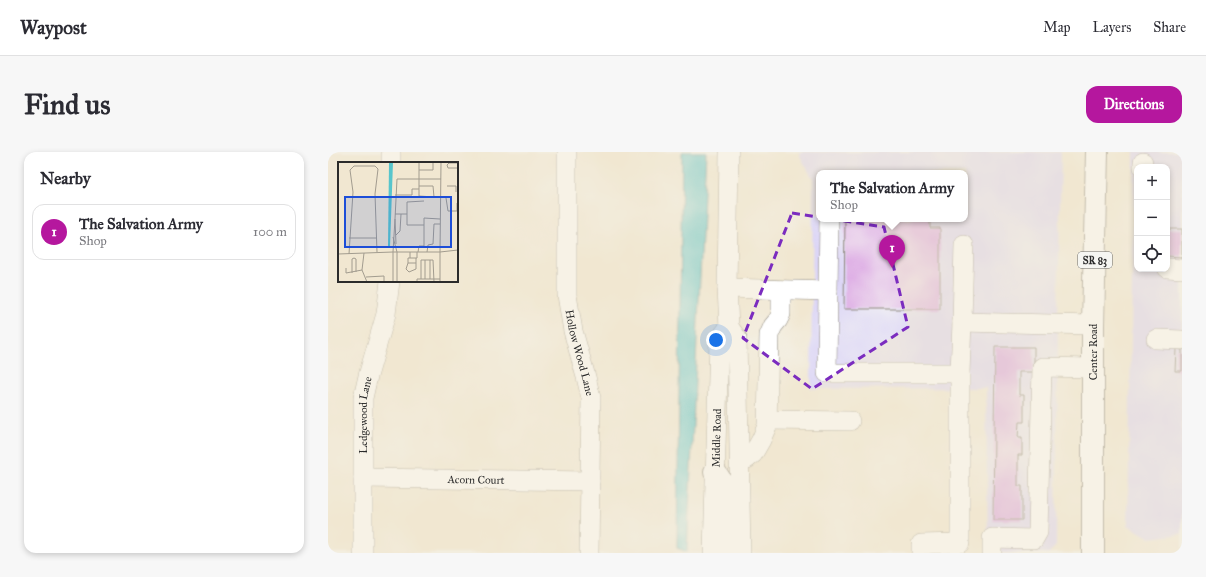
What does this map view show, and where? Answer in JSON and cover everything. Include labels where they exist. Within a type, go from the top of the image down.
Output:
[{"type":"main road","name":"Center Road","points":[[1093,553],[1093,325],[1097,152]]},
{"type":"main road","points":[[715,472],[722,482],[729,502],[731,514],[730,553]]},
{"type":"street","points":[[391,162],[392,152]]},
{"type":"street","name":"Hollow Wood Lane","points":[[567,152],[566,287],[572,325],[591,398],[589,553]]},
{"type":"street","name":"Middle Road","points":[[729,152],[727,288],[729,327],[737,338],[741,553]]},
{"type":"street","points":[[829,222],[827,373],[960,373]]},
{"type":"street","points":[[921,553],[921,544],[960,543],[960,373],[964,245]]},
{"type":"street","points":[[1170,268],[1182,269]]},
{"type":"street","name":"Ledgewood Lane","points":[[362,553],[364,392],[386,314],[390,282]]},
{"type":"street","points":[[727,288],[828,291]]},
{"type":"street","points":[[740,460],[747,459],[753,454],[767,426],[769,335],[781,314],[781,290]]},
{"type":"street","points":[[962,322],[1093,325]]},
{"type":"street","name":"Middle Road","points":[[713,553],[719,340],[729,327]]},
{"type":"street","points":[[1156,339],[1182,340]]},
{"type":"street","points":[[992,553],[992,538],[1034,539],[1038,532],[1042,367],[1093,368]]},
{"type":"street","points":[[768,420],[850,421]]},
{"type":"street","name":"Acorn Court","points":[[362,478],[590,481]]},
{"type":"highlighted area","points":[[792,213],[884,227],[908,327],[812,389],[743,338]]},
{"type":"shaded area","points":[[799,152],[1061,152],[1056,546],[1049,553],[988,553],[986,388],[811,389],[813,179]]},
{"type":"shaded area","points":[[1134,152],[1182,152],[1182,534],[1150,538],[1128,525]]},
{"type":"water","points":[[682,152],[706,152],[687,552],[677,548]]},
{"type":"building","points":[[845,222],[930,222],[930,228],[940,228],[940,309],[844,309]]},
{"type":"building","points":[[1170,229],[1182,229],[1182,262],[1181,257],[1170,256]]},
{"type":"building","points":[[995,347],[1034,347],[1034,372],[1019,372],[1019,395],[1024,395],[1024,422],[1019,422],[1018,438],[1022,438],[1022,455],[1018,455],[1018,486],[1022,486],[1022,520],[993,520]]},
{"type":"building","points":[[1176,349],[1182,350],[1182,371],[1175,371]]},
{"type":"place","name":"The Salvation Army","points":[[892,268]]}]
